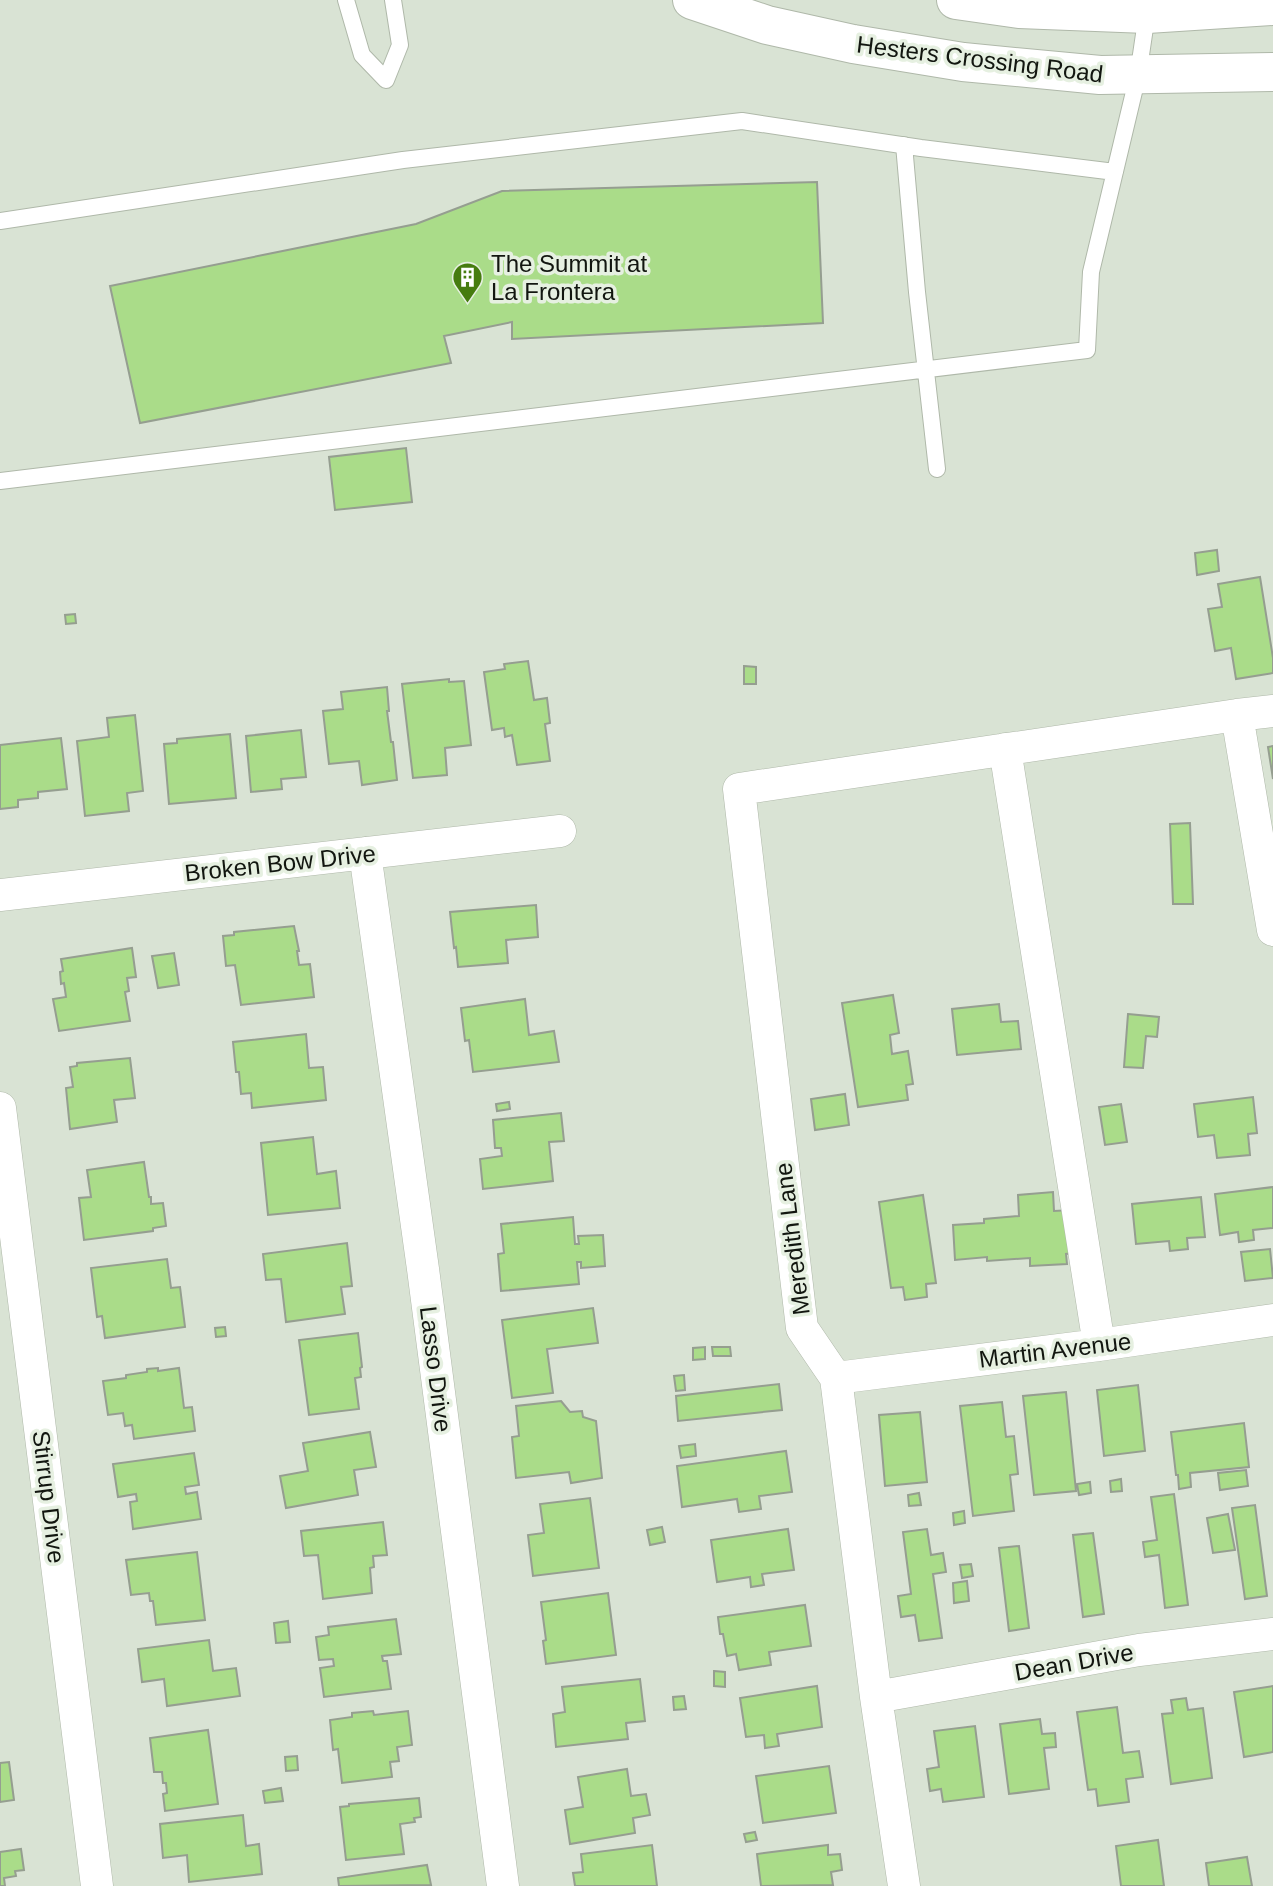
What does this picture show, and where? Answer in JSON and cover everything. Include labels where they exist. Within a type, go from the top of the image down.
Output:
[{"type":"street","name":"Hesters Crossing Road","points":[[692,0],[767,24],[853,44],[963,62],[1100,75],[1273,72]]},
{"type":"street","points":[[956,0],[1018,9],[1147,14],[1273,6]]},
{"type":"street","points":[[1099,1345],[1005,749],[1273,711]]},
{"type":"street","points":[[1237,715],[1273,929]]},
{"type":"street","name":"Meredith Lane","points":[[904,1886],[876,1697],[836,1378],[802,1328],[739,789],[1005,749]]},
{"type":"street","name":"Broken Bow Drive","points":[[0,895],[559,831]]},
{"type":"street","name":"Lasso Drive","points":[[365,853],[423,1269],[503,1886]]},
{"type":"street","name":"Stirrup Drive","points":[[0,1108],[97,1886]]},
{"type":"street","name":"Martin Avenue","points":[[836,1378],[1273,1320]]},
{"type":"street","name":"Dean Drive","points":[[876,1697],[1139,1650],[1273,1634]]},
{"type":"lane","points":[[346,0],[362,55],[386,80],[400,45],[393,0]]},
{"type":"lane","points":[[0,481],[1087,350],[1091,272],[1138,75],[1147,14]]},
{"type":"lane","points":[[0,221],[403,160],[742,121],[1115,172]]},
{"type":"lane","points":[[904,145],[937,469]]},
{"type":"building","name":"The Summit at La Frontera","points":[[817,182],[823,323],[512,339],[512,322],[444,336],[451,363],[140,423],[110,286],[416,224],[502,191]]},
{"type":"building","points":[[406,448],[412,502],[335,510],[329,457]]},
{"type":"building","points":[[1217,550],[1219,571],[1197,575],[1195,553]]},
{"type":"building","points":[[1260,577],[1273,673],[1236,679],[1231,648],[1215,651],[1208,609],[1222,607],[1218,584]]},
{"type":"building","points":[[75,614],[76,623],[66,624],[65,615]]},
{"type":"building","points":[[528,661],[534,700],[547,698],[550,723],[545,724],[550,761],[517,765],[512,735],[505,737],[504,728],[492,730],[484,672],[505,669],[504,664]]},
{"type":"building","points":[[744,666],[756,667],[756,684],[744,684]]},
{"type":"building","points":[[449,679],[449,682],[464,681],[471,745],[445,748],[447,775],[413,778],[402,684]]},
{"type":"building","points":[[387,687],[387,711],[397,780],[362,785],[359,761],[329,764],[323,711],[343,709],[341,692]]},
{"type":"building","points":[[135,715],[143,791],[127,793],[129,811],[85,816],[77,741],[109,737],[107,718]]},
{"type":"building","points":[[301,730],[306,777],[281,779],[282,789],[251,792],[246,736]]},
{"type":"building","points":[[230,734],[236,798],[169,804],[164,744],[177,743],[177,739]]},
{"type":"building","points":[[61,738],[67,789],[38,792],[38,798],[18,800],[18,807],[0,809],[0,745]]},
{"type":"building","points":[[1273,746],[1273,779],[1268,747]]},
{"type":"building","points":[[1190,823],[1193,904],[1173,904],[1170,824]]},
{"type":"building","points":[[536,905],[538,937],[506,940],[508,963],[458,967],[450,912]]},
{"type":"building","points":[[294,926],[299,965],[310,964],[314,997],[241,1005],[235,965],[226,966],[223,936],[234,935],[234,932]]},
{"type":"building","points":[[132,948],[136,977],[127,978],[129,991],[125,992],[130,1021],[59,1031],[53,999],[66,997],[64,983],[61,984],[61,959]]},
{"type":"building","points":[[174,953],[179,985],[158,988],[152,956]]},
{"type":"building","points":[[893,995],[899,1033],[890,1035],[892,1054],[908,1051],[913,1084],[906,1085],[908,1100],[858,1107],[842,1003]]},
{"type":"building","points":[[525,999],[529,1035],[554,1031],[559,1062],[473,1072],[469,1040],[465,1041],[461,1008]]},
{"type":"building","points":[[999,1004],[1001,1022],[1018,1021],[1021,1049],[957,1055],[952,1009]]},
{"type":"building","points":[[1128,1014],[1159,1017],[1157,1037],[1146,1036],[1143,1068],[1124,1067]]},
{"type":"building","points":[[306,1034],[309,1068],[323,1067],[326,1100],[252,1108],[251,1093],[241,1094],[233,1042]]},
{"type":"building","points":[[130,1058],[135,1098],[114,1100],[117,1122],[70,1129],[66,1088],[73,1087],[70,1067],[77,1066],[77,1063]]},
{"type":"building","points":[[845,1094],[849,1125],[815,1130],[811,1099]]},
{"type":"building","points":[[1253,1097],[1257,1133],[1248,1134],[1250,1155],[1217,1158],[1214,1135],[1198,1137],[1194,1104]]},
{"type":"building","points":[[509,1102],[510,1109],[497,1111],[496,1104]]},
{"type":"building","points":[[1121,1104],[1127,1142],[1105,1145],[1099,1107]]},
{"type":"building","points":[[561,1113],[564,1141],[549,1142],[553,1181],[483,1189],[480,1159],[502,1156],[501,1148],[495,1148],[493,1120]]},
{"type":"building","points":[[313,1137],[317,1174],[336,1171],[340,1208],[268,1215],[261,1143]]},
{"type":"building","points":[[144,1162],[151,1204],[163,1203],[166,1226],[153,1228],[153,1231],[84,1240],[79,1198],[91,1197],[87,1170]]},
{"type":"building","points":[[1273,1187],[1273,1228],[1253,1230],[1254,1240],[1239,1242],[1238,1232],[1220,1235],[1215,1194]]},
{"type":"building","points":[[1053,1192],[1054,1211],[1072,1210],[1075,1253],[1066,1254],[1067,1264],[1030,1266],[1030,1258],[987,1261],[987,1257],[955,1260],[953,1225],[984,1223],[984,1219],[1019,1216],[1018,1195]]},
{"type":"building","points":[[923,1195],[936,1283],[926,1284],[927,1297],[905,1300],[903,1287],[891,1288],[879,1202]]},
{"type":"building","points":[[1201,1197],[1205,1237],[1187,1238],[1188,1249],[1170,1251],[1169,1241],[1136,1244],[1132,1204]]},
{"type":"building","points":[[573,1217],[575,1244],[579,1244],[578,1236],[603,1235],[605,1266],[581,1268],[581,1262],[577,1262],[579,1284],[501,1291],[498,1254],[504,1253],[501,1224]]},
{"type":"building","points":[[347,1243],[352,1286],[341,1287],[345,1314],[286,1322],[281,1279],[266,1280],[263,1254]]},
{"type":"building","points":[[1270,1249],[1273,1278],[1245,1281],[1241,1252]]},
{"type":"building","points":[[167,1259],[171,1288],[180,1287],[185,1327],[105,1338],[102,1316],[97,1317],[91,1268]]},
{"type":"building","points":[[593,1308],[598,1343],[547,1349],[553,1393],[512,1398],[502,1320]]},
{"type":"building","points":[[225,1327],[226,1336],[216,1337],[215,1328]]},
{"type":"building","points":[[358,1333],[362,1367],[361,1377],[355,1378],[359,1409],[309,1415],[299,1340]]},
{"type":"building","points":[[705,1347],[705,1359],[693,1360],[693,1348]]},
{"type":"building","points":[[712,1347],[730,1347],[731,1356],[713,1356]]},
{"type":"building","points":[[158,1368],[158,1371],[179,1368],[184,1408],[192,1407],[195,1431],[134,1439],[132,1425],[125,1426],[123,1413],[108,1415],[103,1381],[126,1378],[126,1375]]},
{"type":"building","points":[[684,1375],[685,1390],[676,1391],[674,1376]]},
{"type":"building","points":[[779,1384],[782,1410],[678,1421],[676,1396]]},
{"type":"building","points":[[1138,1385],[1145,1451],[1104,1456],[1097,1390]]},
{"type":"building","points":[[1066,1392],[1076,1491],[1034,1495],[1023,1396]]},
{"type":"building","points":[[561,1401],[570,1412],[582,1411],[583,1417],[596,1421],[602,1478],[571,1483],[569,1472],[516,1478],[512,1437],[519,1436],[516,1406]]},
{"type":"building","points":[[1002,1402],[1006,1437],[1014,1436],[1018,1474],[1010,1475],[1014,1511],[973,1516],[960,1406]]},
{"type":"building","points":[[920,1412],[927,1482],[885,1486],[879,1415]]},
{"type":"building","points":[[1244,1423],[1249,1467],[1190,1473],[1191,1487],[1179,1489],[1171,1432]]},
{"type":"building","points":[[370,1432],[376,1467],[354,1470],[358,1495],[286,1508],[280,1476],[308,1471],[303,1443]]},
{"type":"building","points":[[695,1444],[696,1456],[681,1458],[679,1446]]},
{"type":"building","points":[[786,1451],[792,1492],[759,1496],[761,1509],[739,1512],[737,1499],[682,1507],[677,1466]]},
{"type":"building","points":[[194,1453],[199,1485],[185,1487],[186,1494],[197,1492],[201,1519],[133,1529],[130,1502],[137,1501],[136,1494],[118,1497],[113,1464]]},
{"type":"building","points":[[1246,1470],[1248,1486],[1220,1490],[1218,1473]]},
{"type":"building","points":[[1121,1479],[1122,1491],[1111,1492],[1110,1481]]},
{"type":"building","points":[[1090,1482],[1091,1493],[1079,1495],[1077,1484]]},
{"type":"building","points":[[919,1493],[921,1505],[909,1506],[908,1495]]},
{"type":"building","points":[[1174,1494],[1188,1605],[1165,1608],[1159,1555],[1145,1557],[1143,1542],[1157,1540],[1151,1497]]},
{"type":"building","points":[[590,1498],[599,1568],[533,1576],[528,1535],[544,1533],[540,1504]]},
{"type":"building","points":[[1255,1505],[1267,1596],[1245,1599],[1232,1508]]},
{"type":"building","points":[[964,1511],[965,1523],[954,1525],[953,1513]]},
{"type":"building","points":[[1228,1514],[1235,1550],[1213,1553],[1207,1518]]},
{"type":"building","points":[[383,1522],[387,1555],[373,1556],[374,1567],[370,1568],[372,1593],[323,1599],[318,1555],[304,1556],[301,1531]]},
{"type":"building","points":[[662,1527],[665,1542],[650,1545],[647,1530]]},
{"type":"building","points":[[788,1529],[794,1570],[762,1574],[764,1585],[751,1587],[750,1577],[717,1582],[711,1540]]},
{"type":"building","points":[[927,1529],[931,1555],[943,1553],[946,1572],[933,1574],[942,1638],[919,1641],[915,1615],[901,1617],[898,1596],[911,1594],[903,1532]]},
{"type":"building","points":[[1093,1533],[1104,1614],[1083,1617],[1073,1535]]},
{"type":"building","points":[[1019,1546],[1029,1628],[1009,1631],[999,1548]]},
{"type":"building","points":[[197,1552],[205,1620],[156,1625],[153,1601],[150,1601],[149,1593],[131,1595],[126,1560]]},
{"type":"building","points":[[971,1564],[973,1576],[962,1578],[960,1565]]},
{"type":"building","points":[[967,1581],[969,1601],[954,1603],[953,1583]]},
{"type":"building","points":[[608,1593],[616,1655],[546,1664],[541,1602]]},
{"type":"building","points":[[805,1605],[811,1646],[769,1652],[771,1665],[739,1670],[736,1654],[727,1656],[718,1617]]},
{"type":"building","points":[[396,1619],[401,1654],[382,1656],[383,1661],[387,1661],[391,1689],[324,1697],[320,1668],[334,1666],[333,1659],[319,1660],[316,1637],[329,1635],[328,1627]]},
{"type":"building","points":[[288,1621],[290,1642],[276,1643],[274,1623]]},
{"type":"building","points":[[209,1640],[213,1671],[236,1668],[240,1696],[167,1706],[164,1679],[142,1682],[138,1649]]},
{"type":"building","points":[[714,1671],[725,1672],[725,1687],[714,1686]]},
{"type":"building","points":[[640,1679],[645,1721],[626,1723],[628,1739],[556,1747],[553,1714],[565,1712],[562,1687]]},
{"type":"building","points":[[817,1686],[822,1727],[777,1734],[779,1746],[765,1748],[764,1735],[746,1737],[740,1698]]},
{"type":"building","points":[[1273,1686],[1273,1752],[1244,1757],[1234,1692]]},
{"type":"building","points":[[684,1696],[686,1709],[674,1710],[673,1697]]},
{"type":"building","points":[[1186,1698],[1188,1710],[1203,1708],[1212,1778],[1171,1784],[1162,1714],[1173,1713],[1171,1700]]},
{"type":"building","points":[[1117,1707],[1123,1753],[1139,1751],[1143,1777],[1126,1779],[1129,1802],[1098,1806],[1096,1789],[1088,1790],[1077,1712]]},
{"type":"building","points":[[373,1711],[374,1715],[408,1711],[412,1745],[397,1747],[399,1761],[390,1762],[392,1777],[342,1783],[338,1749],[333,1750],[330,1720],[352,1717],[352,1713]]},
{"type":"building","points":[[1040,1719],[1042,1734],[1055,1733],[1056,1747],[1044,1748],[1049,1789],[1009,1794],[1000,1724]]},
{"type":"building","points":[[975,1726],[984,1797],[943,1802],[941,1789],[930,1791],[927,1769],[939,1767],[934,1731]]},
{"type":"building","points":[[208,1730],[218,1804],[165,1811],[163,1794],[167,1793],[166,1783],[163,1783],[162,1772],[154,1772],[150,1738]]},
{"type":"building","points":[[297,1756],[298,1770],[286,1771],[285,1757]]},
{"type":"building","points":[[9,1762],[14,1800],[0,1802],[0,1763]]},
{"type":"building","points":[[829,1766],[836,1813],[763,1823],[756,1776]]},
{"type":"building","points":[[627,1769],[631,1796],[646,1794],[650,1815],[633,1818],[635,1833],[570,1844],[565,1810],[583,1807],[578,1777]]},
{"type":"building","points":[[281,1788],[283,1801],[265,1803],[263,1791]]},
{"type":"building","points":[[419,1798],[421,1817],[414,1818],[415,1822],[400,1824],[404,1854],[346,1860],[340,1807]]},
{"type":"building","points":[[243,1815],[246,1846],[259,1844],[262,1874],[189,1882],[187,1855],[163,1858],[160,1824]]},
{"type":"building","points":[[755,1832],[757,1840],[746,1842],[744,1834]]},
{"type":"building","points":[[1158,1840],[1164,1886],[1121,1886],[1116,1846]]},
{"type":"building","points":[[652,1845],[657,1886],[575,1886],[573,1873],[583,1872],[581,1854]]},
{"type":"building","points":[[828,1845],[828,1855],[840,1854],[842,1870],[831,1872],[833,1885],[761,1886],[757,1854]]},
{"type":"building","points":[[21,1849],[24,1870],[15,1871],[16,1876],[4,1878],[5,1886],[0,1886],[0,1852]]},
{"type":"building","points":[[1247,1857],[1252,1886],[1209,1886],[1206,1863]]},
{"type":"building","points":[[427,1865],[431,1885],[339,1886],[338,1878]]},
{"type":"place","name":"The Summit at La Frontera","points":[[468,304]]}]
